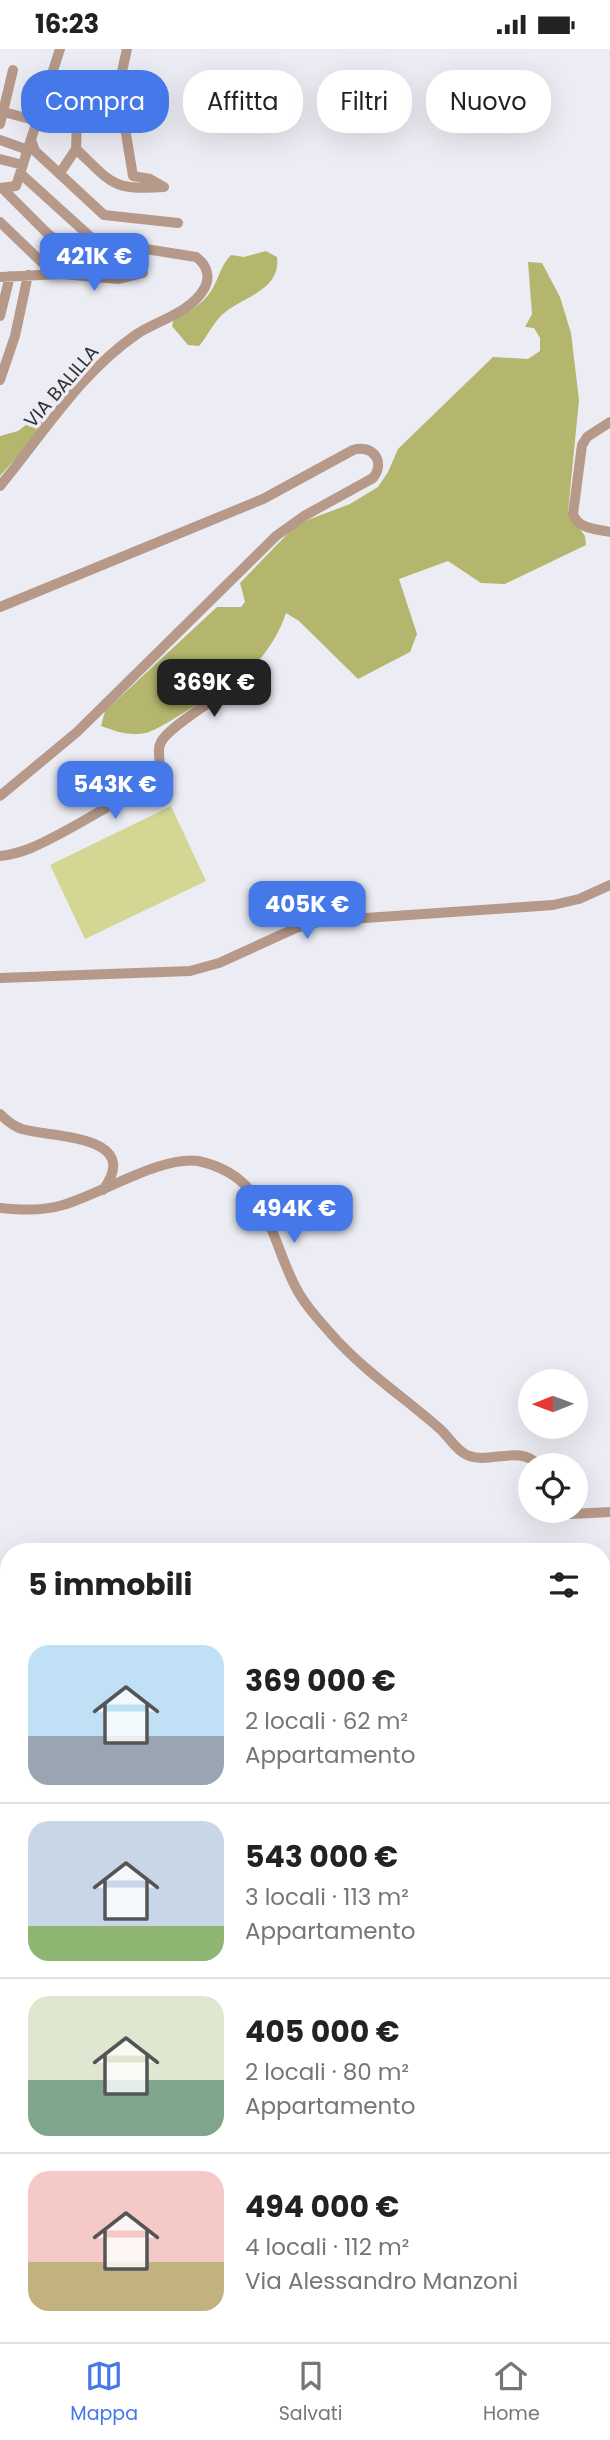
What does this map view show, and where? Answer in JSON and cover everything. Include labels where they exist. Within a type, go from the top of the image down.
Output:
[{"type":"street","points":[[53,70],[60,49]]},
{"type":"street","points":[[76,149],[113,183],[122,187],[164,187],[150,179],[134,176],[119,85],[127,49]]},
{"type":"street","points":[[0,124],[13,70]]},
{"type":"street","points":[[4,112],[21,117]]},
{"type":"street","points":[[1,188],[16,185],[33,133]]},
{"type":"street","points":[[60,173],[76,149],[77,133]]},
{"type":"street","points":[[0,140],[29,145],[104,215],[178,223]]},
{"type":"street","points":[[0,159],[22,170],[95,241],[81,257],[73,275]]},
{"type":"street","points":[[1,188],[48,234],[81,257]]},
{"type":"street","points":[[0,222],[54,274]]},
{"type":"street","points":[[0,238],[14,235]]},
{"type":"street","name":"VIA BALILLA","points":[[0,487],[73,394],[99,366],[133,337],[188,305],[204,288],[206,269],[196,257],[95,241]]},
{"type":"street","points":[[0,317],[5,277],[54,274],[119,279],[143,273]]},
{"type":"street","points":[[0,380],[17,329],[28,275]]},
{"type":"street","points":[[610,422],[587,437],[582,445],[573,514],[580,524],[610,532]]},
{"type":"street","points":[[0,607],[262,499],[353,450],[365,448],[377,457],[379,467],[373,478],[303,516],[282,531],[77,731],[0,796]]},
{"type":"street","points":[[0,856],[34,847],[128,796],[150,787],[158,779],[161,741],[229,689]]},
{"type":"street","points":[[0,978],[190,971],[219,963],[315,922],[553,905],[574,900],[610,885]]},
{"type":"street","points":[[0,1114],[19,1128],[67,1136],[103,1147],[110,1155],[112,1167],[109,1180],[102,1191]]},
{"type":"street","points":[[0,1209],[51,1208],[102,1191],[177,1160],[202,1162],[237,1176],[257,1198],[299,1294],[349,1353],[441,1430],[464,1454],[478,1458],[518,1456]]},
{"type":"street","points":[[588,1513],[610,1512]]},
{"type":"green space","points":[[266,251],[277,257],[273,278],[259,291],[223,314],[199,346],[188,345],[172,326],[174,318],[190,311],[204,300],[231,255],[244,257]]},
{"type":"green space","points":[[528,262],[542,263],[560,297],[571,333],[579,400],[568,512],[585,536],[586,545],[505,584],[481,583],[448,561],[399,579],[417,634],[410,652],[358,679],[299,621],[286,613],[275,638],[259,660],[170,721],[149,732],[137,734],[101,726],[105,711],[217,607],[241,607],[245,602],[240,583],[297,524],[350,504],[378,487],[398,449],[493,357],[528,359],[540,351],[540,338],[534,328],[525,327],[532,314]]},
{"type":"green space","points":[[40,414],[45,414],[40,431],[0,476],[0,436],[18,431]]},
{"type":"green space","points":[[171,806],[206,881],[85,939],[50,865]]}]
